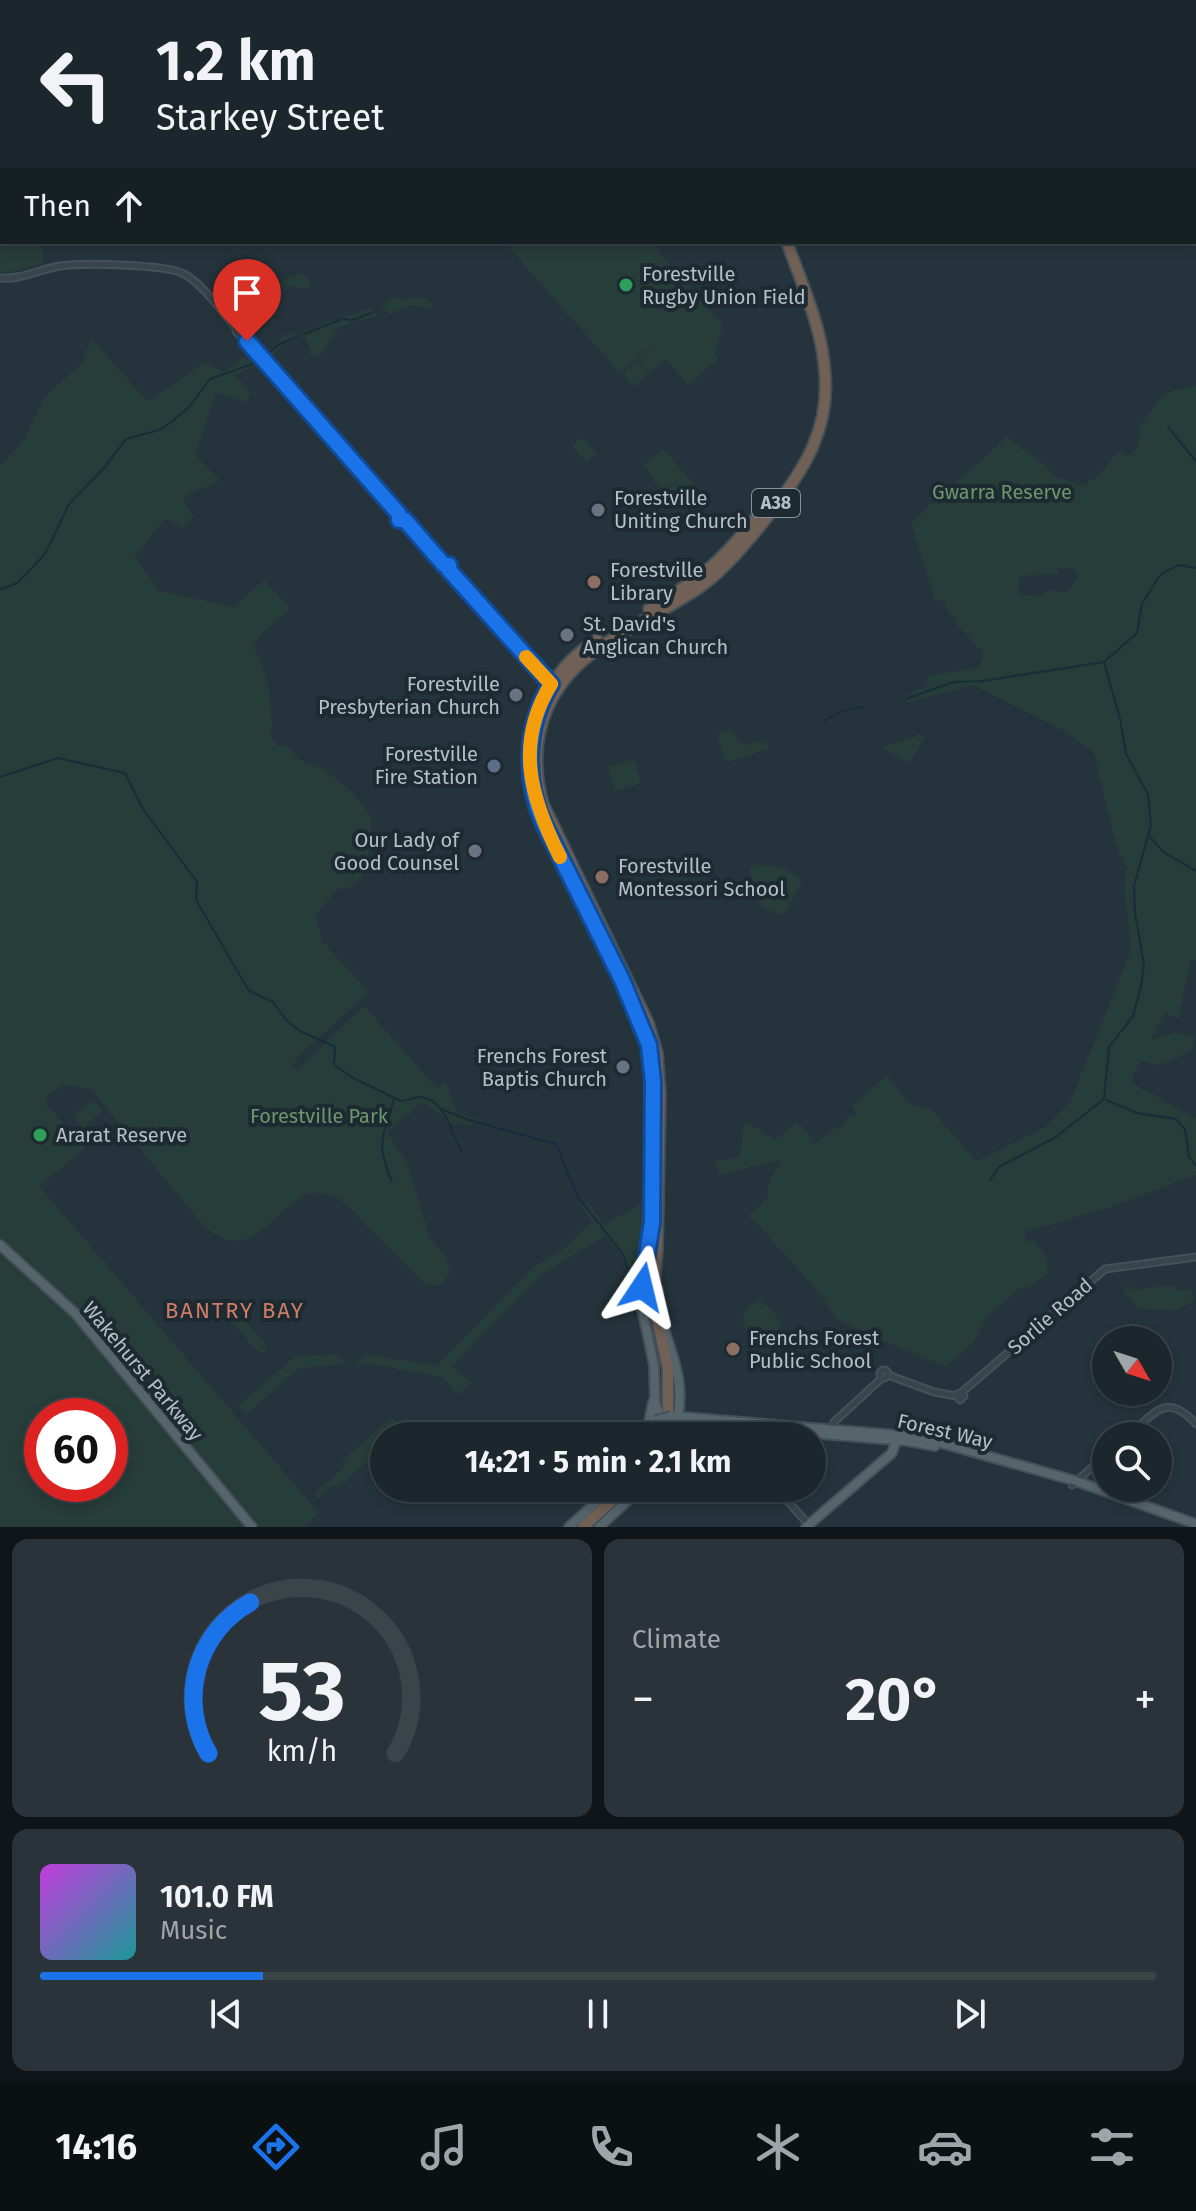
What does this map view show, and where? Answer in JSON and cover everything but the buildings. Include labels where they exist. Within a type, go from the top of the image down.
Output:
[{"type":"highway","name":"A38","points":[[781,244],[816,352],[818,421]]},
{"type":"highway","name":"A38","points":[[665,1421],[668,1369],[653,1300],[659,1068],[649,1035],[540,804],[537,747],[554,686],[586,657],[648,614],[701,586],[739,551],[801,469],[812,449],[825,375],[820,337],[788,244]]},
{"type":"highway","points":[[583,1527],[612,1502]]},
{"type":"highway","points":[[589,1527],[615,1502]]},
{"type":"main road","name":"A38","points":[[654,1244],[659,1303],[681,1386],[665,1421]]},
{"type":"main road","name":"A38","points":[[649,1422],[655,1390],[654,1365],[642,1316],[641,1296],[654,1244]]},
{"type":"main road","name":"Wakehurst Parkway","points":[[0,1245],[75,1313],[252,1527]]},
{"type":"main road","points":[[681,1386],[687,1410],[697,1418]]},
{"type":"main road","points":[[655,1390],[665,1421]]},
{"type":"main road","name":"Forest Way","points":[[665,1421],[697,1418],[831,1432]]},
{"type":"main road","name":"Forest Way","points":[[826,1432],[898,1437],[1074,1483],[1196,1524]]},
{"type":"main road","points":[[807,1526],[892,1453],[898,1437]]},
{"type":"main road","name":"Forest Way","points":[[1074,1483],[1191,1527]]},
{"type":"main road","points":[[569,1527],[597,1502]]},
{"type":"main road","points":[[599,1527],[628,1502]]},
{"type":"street","points":[[0,278],[14,279],[66,266],[172,269],[193,281],[399,514],[399,520],[405,520],[554,686]]},
{"type":"street","name":"Sorlie Road","points":[[831,1432],[834,1422],[885,1376],[934,1392],[959,1394],[1105,1269],[1196,1257]]},
{"type":"street","points":[[1144,1422],[1157,1411],[1176,1406],[1196,1424]]},
{"type":"street","points":[[1074,1483],[1092,1467]]},
{"type":"street","points":[[787,1502],[807,1526]]},
{"type":"green space","points":[[1,244],[42,244],[43,263],[0,273]]},
{"type":"green space","points":[[506,244],[654,244],[723,325],[714,354],[718,359],[688,385],[666,359],[650,373],[638,359],[652,345],[620,373]]},
{"type":"green space","points":[[303,273],[310,281],[309,290],[289,285],[271,292],[266,286]]},
{"type":"green space","points":[[397,297],[401,301],[411,297],[425,298],[431,309],[410,305],[389,314],[381,305]]},
{"type":"green space","points":[[370,308],[377,316],[343,326],[320,355],[316,358],[312,356],[303,331]]},
{"type":"green space","points":[[294,332],[299,338],[288,340],[270,359],[265,354],[285,334]]},
{"type":"green space","name":"Forestville Park","points":[[92,339],[148,402],[205,362],[223,372],[244,357],[247,360],[253,356],[260,364],[234,375],[250,393],[246,402],[216,393],[195,455],[220,480],[188,495],[183,501],[194,516],[183,528],[165,518],[135,557],[159,591],[234,607],[264,580],[289,607],[259,636],[254,647],[269,691],[271,737],[278,745],[288,747],[300,760],[325,770],[353,793],[372,818],[367,869],[353,886],[337,890],[315,915],[322,941],[369,992],[300,1055],[292,1067],[297,1070],[364,1006],[437,1088],[446,1082],[456,1112],[477,1119],[469,1126],[459,1122],[455,1125],[422,1102],[387,1132],[407,1163],[429,1236],[446,1258],[450,1272],[441,1285],[426,1285],[342,1200],[327,1194],[312,1193],[301,1197],[263,1229],[242,1240],[227,1239],[207,1230],[90,1088],[64,1085],[48,1095],[46,1104],[85,1148],[39,1186],[319,1513],[304,1527],[259,1527],[75,1309],[0,1242],[0,466],[24,440],[45,397],[82,363]]},
{"type":"green space","points":[[637,360],[649,374],[634,387],[622,374]]},
{"type":"green space","name":"Gwarra Reserve","points":[[1196,385],[1196,960],[1190,961],[1179,1018],[1165,1013],[1151,1040],[1176,1032],[1194,1037],[1192,1050],[1160,1065],[1140,1061],[1130,1082],[1196,1119],[1196,1175],[1111,1207],[1025,1232],[1026,1243],[1033,1239],[1046,1256],[1048,1273],[1028,1287],[1020,1288],[986,1318],[974,1342],[945,1367],[837,1320],[821,1295],[750,1216],[768,1196],[768,1184],[781,1160],[719,1175],[715,1162],[739,1157],[744,1125],[748,1122],[775,1140],[797,1122],[813,1140],[809,1144],[818,1140],[843,1126],[847,1118],[856,1115],[853,1105],[888,1075],[910,1103],[931,1109],[977,1162],[1044,1128],[1070,1102],[1130,953],[1125,889],[1127,868],[1118,851],[1094,753],[1066,732],[973,685],[906,703],[903,697],[927,686],[929,675],[978,668],[984,653],[957,625],[944,600],[935,601],[911,522],[1001,443],[1005,436],[1044,464],[1056,477],[1083,486],[1100,474],[1120,450],[1128,456],[1137,449],[1141,424],[1165,393]],"holes":[[[1075,567],[1078,578],[1066,593],[1049,590],[1041,596],[1018,595],[1020,576],[1058,574],[1058,569]]]},
{"type":"green space","points":[[583,437],[597,453],[586,462],[572,446]]},
{"type":"green space","points":[[663,449],[695,485],[676,501],[667,490],[658,486],[644,465]]},
{"type":"green space","points":[[731,730],[743,746],[766,740],[769,749],[726,762],[717,734]]},
{"type":"green space","points":[[926,735],[910,763],[882,748]]},
{"type":"green space","points":[[634,759],[641,783],[615,791],[608,767]]},
{"type":"green space","points":[[757,864],[781,867],[804,879],[783,916],[760,906],[749,868]]},
{"type":"green space","points":[[93,1099],[103,1110],[83,1128],[73,1116]]},
{"type":"green space","points":[[646,1201],[646,1220],[634,1293],[624,1257],[606,1236],[543,1273],[451,1367],[473,1382],[458,1395],[442,1377],[367,1363],[355,1364],[367,1354],[436,1366],[535,1266],[562,1250],[592,1222],[582,1207],[588,1202],[604,1225]]},
{"type":"green space","points":[[0,1251],[44,1287],[91,1339],[245,1527],[0,1527]]},
{"type":"green space","points":[[1114,1272],[1133,1290],[1175,1285],[1176,1291],[1191,1289],[1194,1300],[1177,1310],[1139,1309],[1123,1291],[1127,1287]]},
{"type":"green space","points":[[759,1300],[770,1307],[781,1323],[779,1333],[768,1338],[751,1335],[745,1330],[743,1322],[749,1307]]},
{"type":"green space","points":[[226,1303],[265,1343],[263,1353],[257,1351],[224,1313]]},
{"type":"green space","points":[[337,1354],[346,1364],[299,1368],[246,1414],[238,1406],[295,1357]]},
{"type":"green space","points":[[370,1436],[370,1459],[337,1488],[333,1485],[318,1498],[314,1494],[344,1468],[341,1462]]},
{"type":"waterway","points":[[304,334],[342,319],[353,320],[371,313]]},
{"type":"waterway","points":[[266,355],[278,345],[298,336]]},
{"type":"waterway","points":[[0,589],[17,583],[45,554],[69,504],[104,468],[126,439],[169,424],[190,406],[210,379],[258,362]]},
{"type":"waterway","points":[[1168,427],[1196,461]]},
{"type":"waterway","points":[[990,1180],[999,1167],[1056,1137],[1104,1099],[1109,1047],[1133,1016],[1144,965],[1134,886],[1151,825],[1148,794],[1126,754],[1104,662],[1137,633],[1142,604],[1160,575],[1178,565],[1196,568]]},
{"type":"waterway","points":[[906,699],[953,682],[982,681],[1104,662]]},
{"type":"waterway","points":[[823,722],[842,712],[864,707]]},
{"type":"waterway","points":[[0,777],[58,758],[125,773],[143,809],[197,882],[196,900],[249,991],[273,1002],[286,1020],[300,1031],[335,1047],[334,1065],[353,1078],[401,1101],[420,1097],[436,1104],[442,1110],[461,1151]]},
{"type":"waterway","points":[[1149,836],[1165,853],[1196,871]]},
{"type":"waterway","points":[[392,1182],[382,1139],[394,1099]]},
{"type":"waterway","points":[[1106,1100],[1137,1113],[1176,1119],[1185,1129],[1189,1157],[1196,1166]]},
{"type":"waterway","points":[[441,1109],[472,1121],[556,1144],[578,1197],[623,1254],[634,1288]]},
{"type":"waterway","points":[[635,1314],[636,1304]]},
{"type":"tunnel","points":[[666,1422],[668,1410]]},
{"type":"slow traffic","points":[[526,657],[551,684],[536,721],[530,769],[538,809],[560,857]]},
{"type":"place","name":"Forestville Rugby Union Field","points":[[626,285]]},
{"type":"place","name":"Forestville Uniting Church","points":[[598,510]]},
{"type":"place","name":"Forestville Library","points":[[594,582]]},
{"type":"place","name":"St. David's Anglican Church","points":[[567,635]]},
{"type":"place","name":"Forestville Presbyterian Church","points":[[516,695]]},
{"type":"place","name":"Forestville Fire Station","points":[[494,766]]},
{"type":"place","name":"Our Lady of Good Counsel","points":[[475,851]]},
{"type":"place","name":"Forestville Montessori School","points":[[602,877]]},
{"type":"place","name":"Frenchs Forest Baptis Church","points":[[623,1067]]},
{"type":"place","name":"Ararat Reserve","points":[[40,1135]]},
{"type":"place","name":"Frenchs Forest Public School","points":[[733,1349]]},
{"type":"district","name":"BANTRY BAY","points":[[235,1310]]},
{"type":"route","points":[[247,341],[399,514],[399,520],[405,520],[444,565],[449,565],[449,570],[551,684],[541,705],[530,750],[534,797],[544,824],[638,1016],[651,1055],[652,1222],[642,1287]]}]
